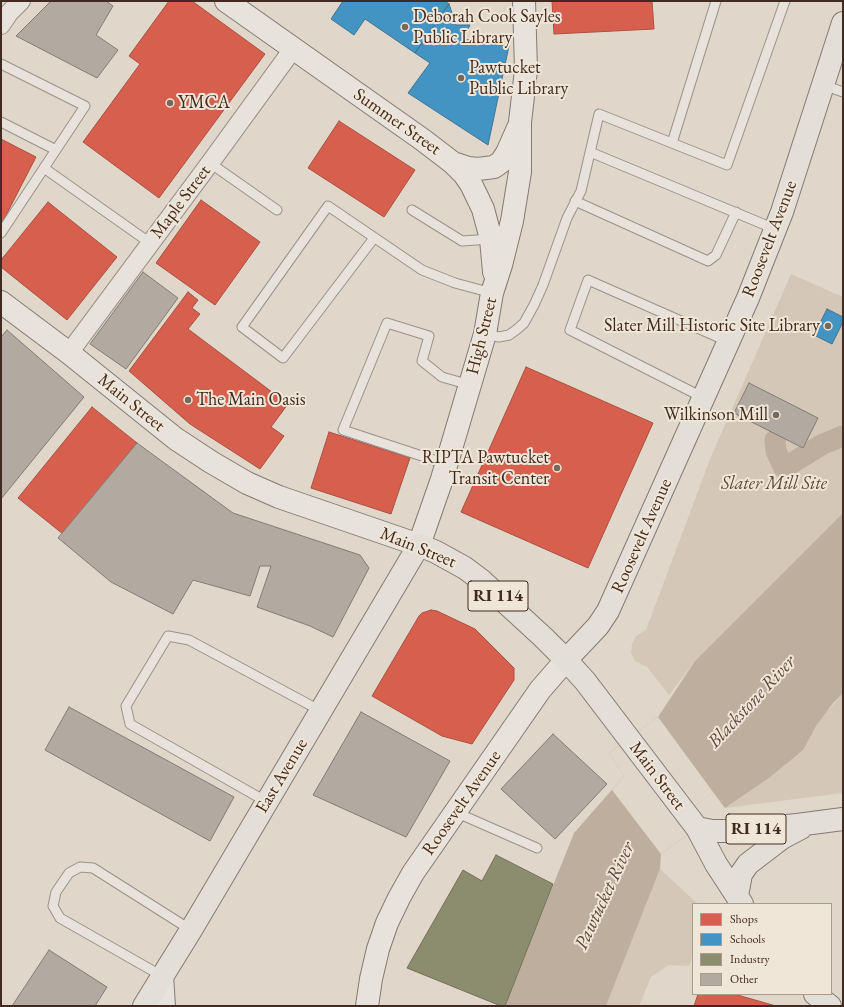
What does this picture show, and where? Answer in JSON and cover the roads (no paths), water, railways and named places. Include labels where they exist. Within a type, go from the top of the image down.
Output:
[{"type":"main road","name":"High Street","points":[[419,545],[446,464],[485,334],[492,293],[501,266],[512,221],[520,172],[520,122],[526,70],[524,1]]},
{"type":"main road","name":"Summer Street","points":[[230,2],[293,49],[424,140],[453,163],[464,174],[477,195],[483,209],[491,239],[494,271],[492,293]]},
{"type":"main road","name":"Roosevelt Avenue","points":[[367,1006],[378,949],[387,923],[413,873],[540,690],[598,626],[608,611],[748,298],[833,88],[843,23]]},
{"type":"main road","name":"High Street","points":[[453,163],[468,168],[478,169],[494,167],[501,162],[507,153],[520,122]]},
{"type":"main road","name":"Main Street","points":[[1,302],[69,353],[191,450],[247,483],[299,505],[419,545],[451,559],[470,572],[544,638],[585,682],[697,828],[716,864],[740,900]]},
{"type":"main road","name":"East Avenue","points":[[144,1006],[191,930],[419,545]]},
{"type":"main road","name":"RI 114","points":[[697,828],[712,831],[734,832],[843,819]]},
{"type":"main road","points":[[740,900],[741,874],[748,864],[782,838],[816,823]]},
{"type":"main road","points":[[162,976],[164,1006]]},
{"type":"main road","points":[[816,995],[830,1006]]},
{"type":"street","points":[[1,25],[9,13],[21,1]]},
{"type":"street","name":"Maple Street","points":[[69,353],[293,49]]},
{"type":"lane","points":[[672,143],[716,1]]},
{"type":"lane","points":[[485,334],[499,337],[509,335],[524,323],[534,305],[543,285],[567,218],[581,191],[599,114],[727,165],[785,1]]},
{"type":"lane","points":[[1,64],[85,106],[1,234]]},
{"type":"lane","points":[[1,122],[56,150]]},
{"type":"lane","points":[[590,152],[776,229]]},
{"type":"lane","points":[[210,163],[277,210]]},
{"type":"lane","points":[[44,168],[150,243]]},
{"type":"lane","points":[[575,201],[708,261],[716,255],[736,212]]},
{"type":"lane","points":[[374,238],[283,358],[242,327],[328,206],[422,270],[492,293]]},
{"type":"lane","points":[[412,210],[462,241],[491,239]]},
{"type":"lane","points":[[704,398],[570,330],[588,280],[728,342]]},
{"type":"lane","points":[[446,464],[343,430],[387,323],[429,336],[422,361],[442,377],[470,384]]},
{"type":"lane","points":[[267,802],[130,724],[126,706],[168,636],[189,640],[320,711]]},
{"type":"lane","points":[[455,812],[537,848]]},
{"type":"lane","points":[[162,976],[60,918],[53,906],[56,892],[69,873],[80,867],[93,868],[191,930]]},
{"type":"water","points":[[843,513],[843,693],[833,703],[816,726],[803,750],[769,778],[725,808],[713,792],[695,806],[706,821],[661,854],[660,869],[606,1006],[505,1006],[574,833],[624,776],[609,753],[658,717],[695,661]]},
{"type":"waterway","points":[[775,440],[776,451],[784,468],[823,444],[843,436]]},
{"type":"place","name":"Deborah Cook Sayles Public Library","points":[[405,27]]},
{"type":"place","name":"Pawtucket Public Library","points":[[461,78]]},
{"type":"place","name":"YMCA","points":[[170,103]]},
{"type":"place","name":"Slater Mill Historic Site Library","points":[[828,326]]},
{"type":"place","name":"The Main Oasis","points":[[188,400]]},
{"type":"place","name":"Wilkinson Mill","points":[[776,415]]},
{"type":"place","name":"RIPTA Pawtucket Transit Center","points":[[557,468]]},
{"type":"park label","name":"Slater Mill Site","points":[[774,484]]},
{"type":"water label","name":"Blackstone River","points":[[752,702]]},
{"type":"water label","name":"Pawtucket River","points":[[605,896]]}]
